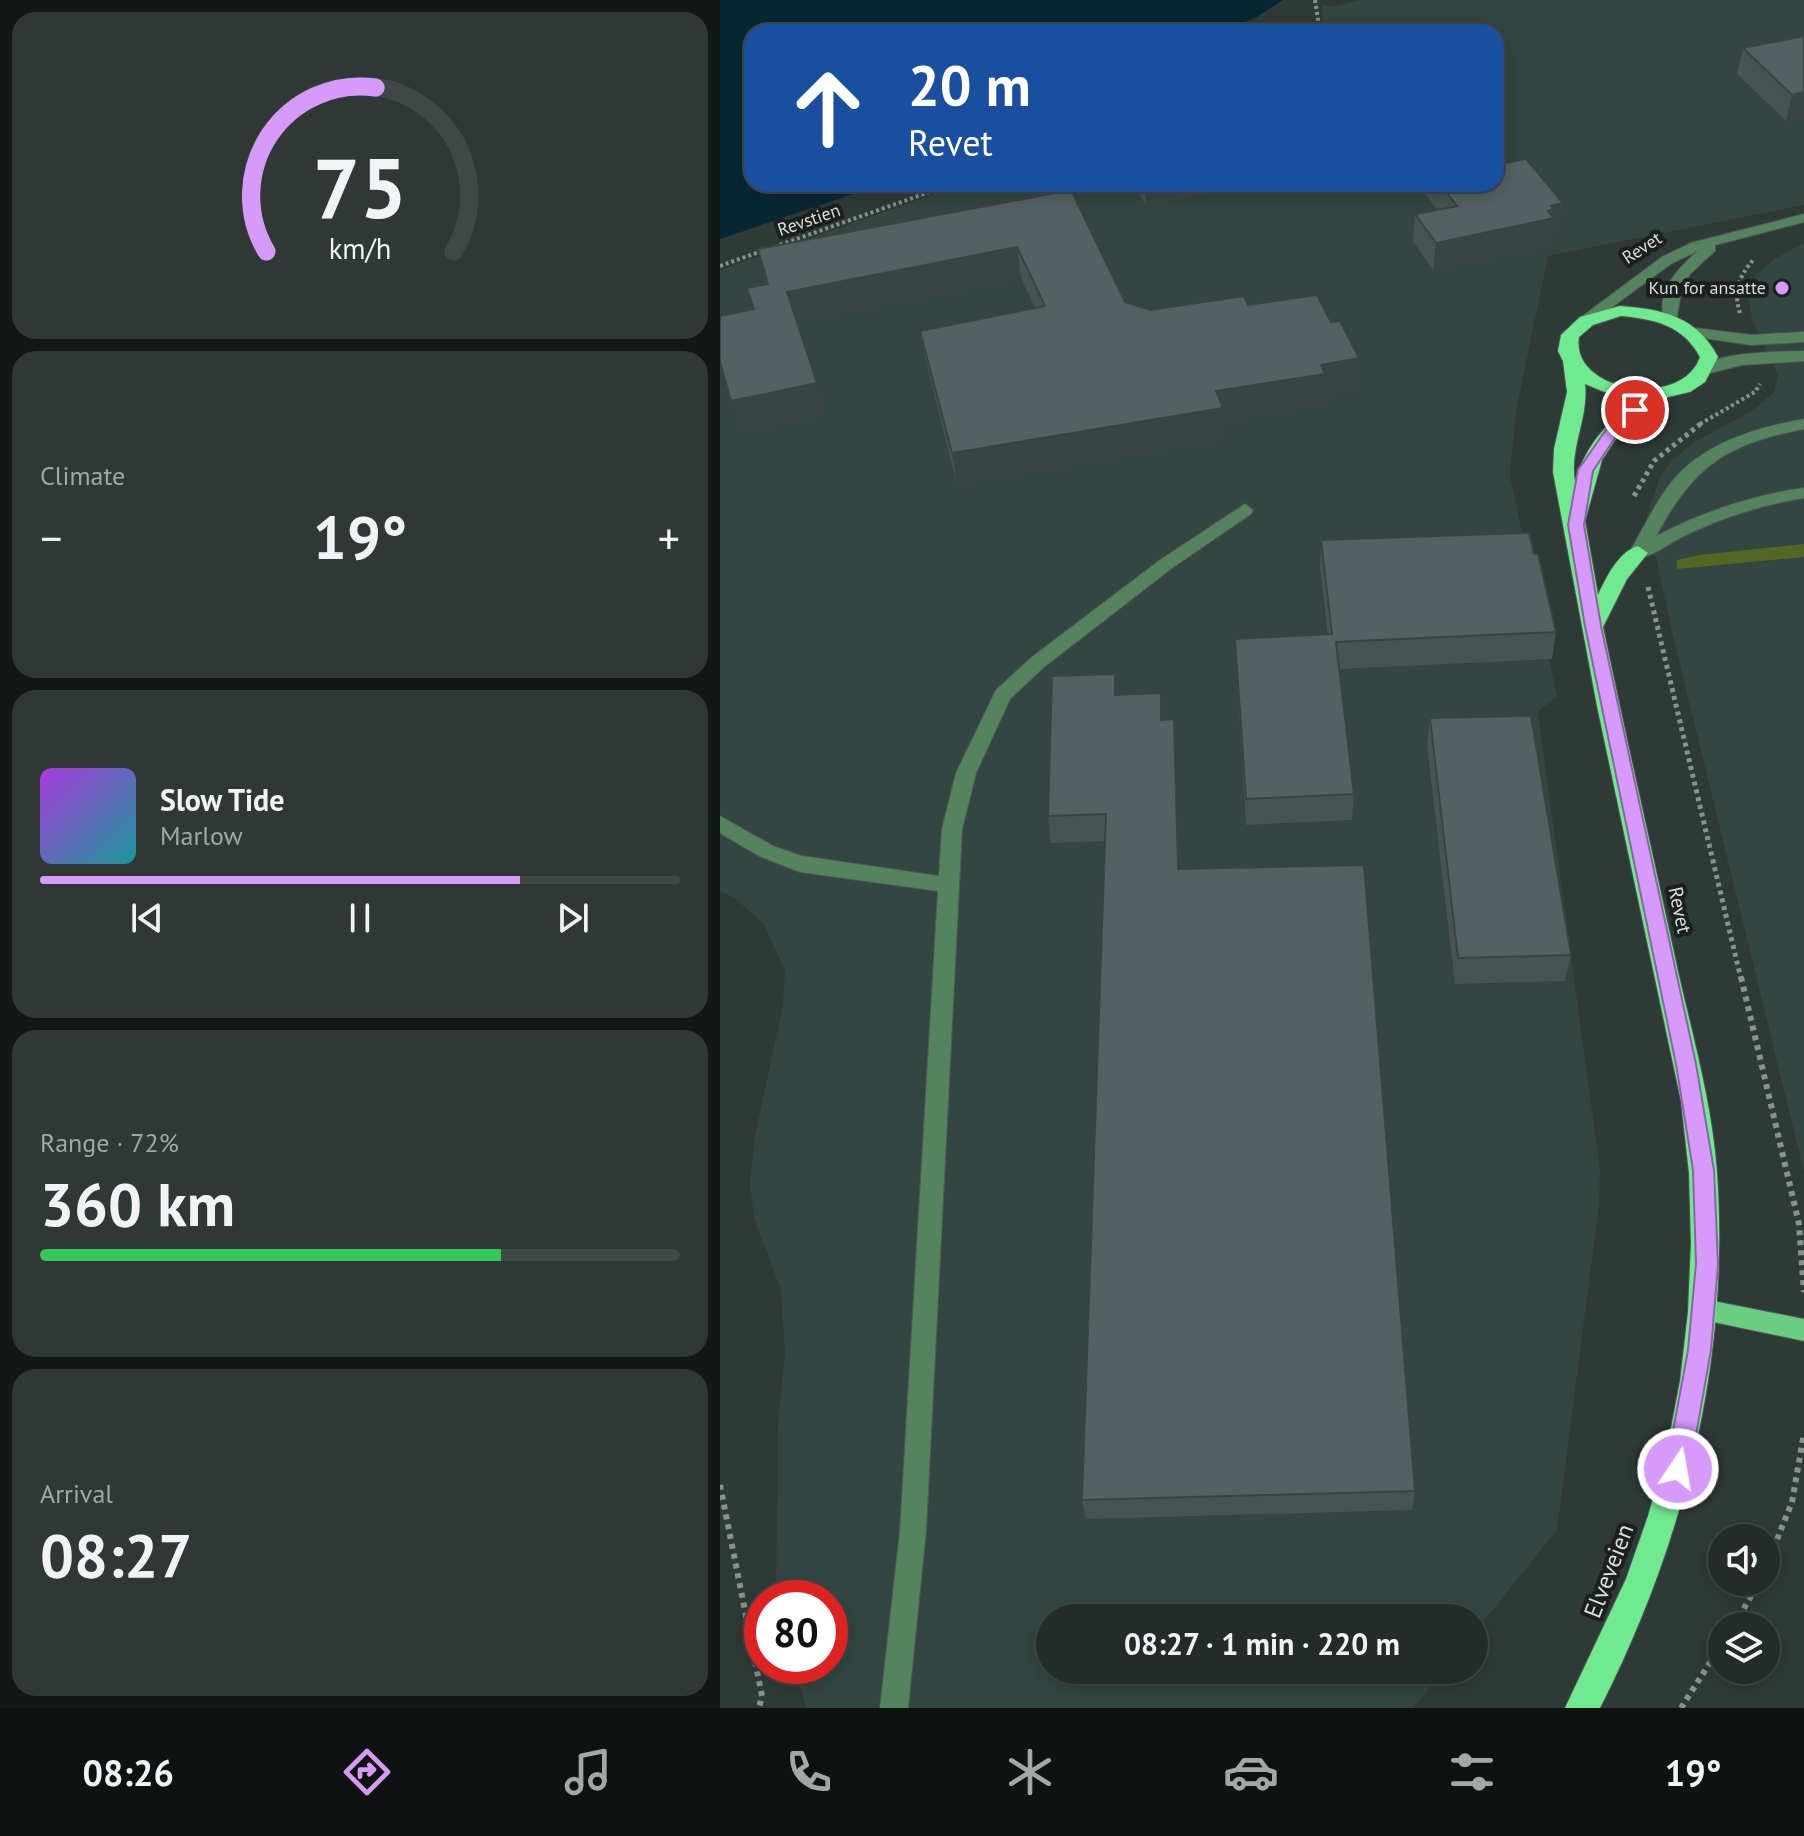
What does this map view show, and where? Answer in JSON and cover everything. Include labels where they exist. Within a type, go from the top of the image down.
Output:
[{"type":"highway","points":[[1620,311],[1649,313],[1671,319],[1695,333],[1709,357],[1706,369],[1691,385],[1662,395],[1636,395],[1606,389],[1586,379],[1571,363],[1566,349],[1570,335],[1580,324],[1599,315],[1620,311]]},
{"type":"highway","name":"Revet","points":[[1571,363],[1578,385],[1578,398],[1566,438],[1563,465],[1567,496],[1576,525],[1593,626],[1686,1064],[1703,1170],[1707,1264],[1703,1310]]},
{"type":"highway","name":"Revet","points":[[1576,525],[1586,470],[1597,450],[1618,423],[1662,395]]},
{"type":"highway","points":[[1593,626],[1618,575],[1638,553]]},
{"type":"highway","name":"Elveveien","points":[[1582,1708],[1616,1643],[1673,1493],[1688,1421],[1703,1310]]},
{"type":"main road","points":[[1703,1310],[1804,1330]]},
{"type":"street","name":"Revet","points":[[1580,324],[1667,260],[1696,246],[1804,218]]},
{"type":"street","name":"Revet","points":[[1671,319],[1669,308],[1673,286],[1684,269],[1711,247],[1742,232]]},
{"type":"street","points":[[1695,333],[1751,340],[1804,337]]},
{"type":"street","points":[[1706,369],[1748,359],[1804,356]]},
{"type":"street","points":[[1638,553],[1681,481],[1717,454],[1740,442],[1784,427],[1804,424]]},
{"type":"street","points":[[1638,553],[1674,532],[1784,495],[1804,493]]},
{"type":"street","points":[[894,1708],[913,1531],[952,829],[966,773],[1003,695],[1038,662],[1131,590],[1245,510]]},
{"type":"street","points":[[720,824],[766,851],[800,864],[949,885]]},
{"type":"path","points":[[1315,0],[1319,24]]},
{"type":"path","name":"Revstien","points":[[779,245],[929,192]]},
{"type":"path","name":"Revstien","points":[[720,266],[765,250]]},
{"type":"path","points":[[1744,322],[1736,301],[1735,287],[1740,274],[1756,257]]},
{"type":"path","points":[[1646,579],[1796,1209],[1804,1292]]},
{"type":"path","points":[[1780,1536],[1800,1477],[1804,1433]]},
{"type":"path","points":[[720,1485],[762,1696],[759,1708]]},
{"type":"path","points":[[1681,1708],[1708,1666]]},
{"type":"shaded area","points":[[1360,0],[1804,0],[1804,205],[1548,256],[1516,412],[1510,476],[1557,696],[1538,712],[1600,1170],[1599,1205],[1557,1530],[1488,1616],[1488,1604],[1036,1604],[1036,1684],[1433,1684],[1413,1708],[806,1708],[800,1684],[848,1684],[848,1580],[776,1580],[778,1423],[785,1354],[781,1290],[754,1218],[750,1185],[755,1136],[783,1004],[785,970],[763,923],[733,897],[720,891],[720,270],[940,192],[1504,192],[1504,24],[1323,24],[1322,4],[1334,7]]},
{"type":"shaded area","points":[[1804,243],[1804,1172],[1672,632],[1647,516],[1659,479],[1672,460],[1695,442],[1753,410],[1774,392],[1778,374],[1752,320],[1748,291],[1755,276],[1773,260]]},
{"type":"green space","points":[[1804,544],[1804,557],[1677,569],[1677,560],[1699,555]]},
{"type":"water","points":[[720,0],[1283,0],[1240,24],[744,24],[744,192],[859,192],[720,239]]},
{"type":"building","points":[[1804,36],[1804,92],[1792,95],[1743,48]]},
{"type":"building","points":[[1526,159],[1563,203],[1551,206],[1554,209],[1548,211],[1554,218],[1436,243],[1415,214],[1457,206],[1446,192],[1504,192],[1504,164]]},
{"type":"building","points":[[1072,192],[1125,302],[1150,310],[1244,296],[1248,305],[1317,295],[1331,322],[1340,321],[1359,358],[1321,365],[1325,374],[1216,391],[1223,408],[952,453],[920,331],[1045,306],[1017,247],[787,292],[817,383],[731,401],[720,362],[720,316],[754,309],[747,288],[768,284],[758,249]]},
{"type":"building","points":[[1529,533],[1534,554],[1538,554],[1556,632],[1336,642],[1354,794],[1246,799],[1235,639],[1332,634],[1321,540]]},
{"type":"building","points":[[1115,674],[1115,695],[1161,693],[1161,720],[1174,719],[1178,869],[1364,865],[1415,1491],[1082,1500],[1106,814],[1048,816],[1052,676]]},
{"type":"building","points":[[1531,716],[1571,955],[1458,958],[1430,718]]},
{"type":"place","name":"Kun for ansatte","points":[[1782,288]]},
{"type":"route","points":[[1635,410],[1618,423],[1586,470],[1576,525],[1593,626],[1686,1064],[1703,1170],[1707,1264],[1699,1350],[1678,1469]]}]
